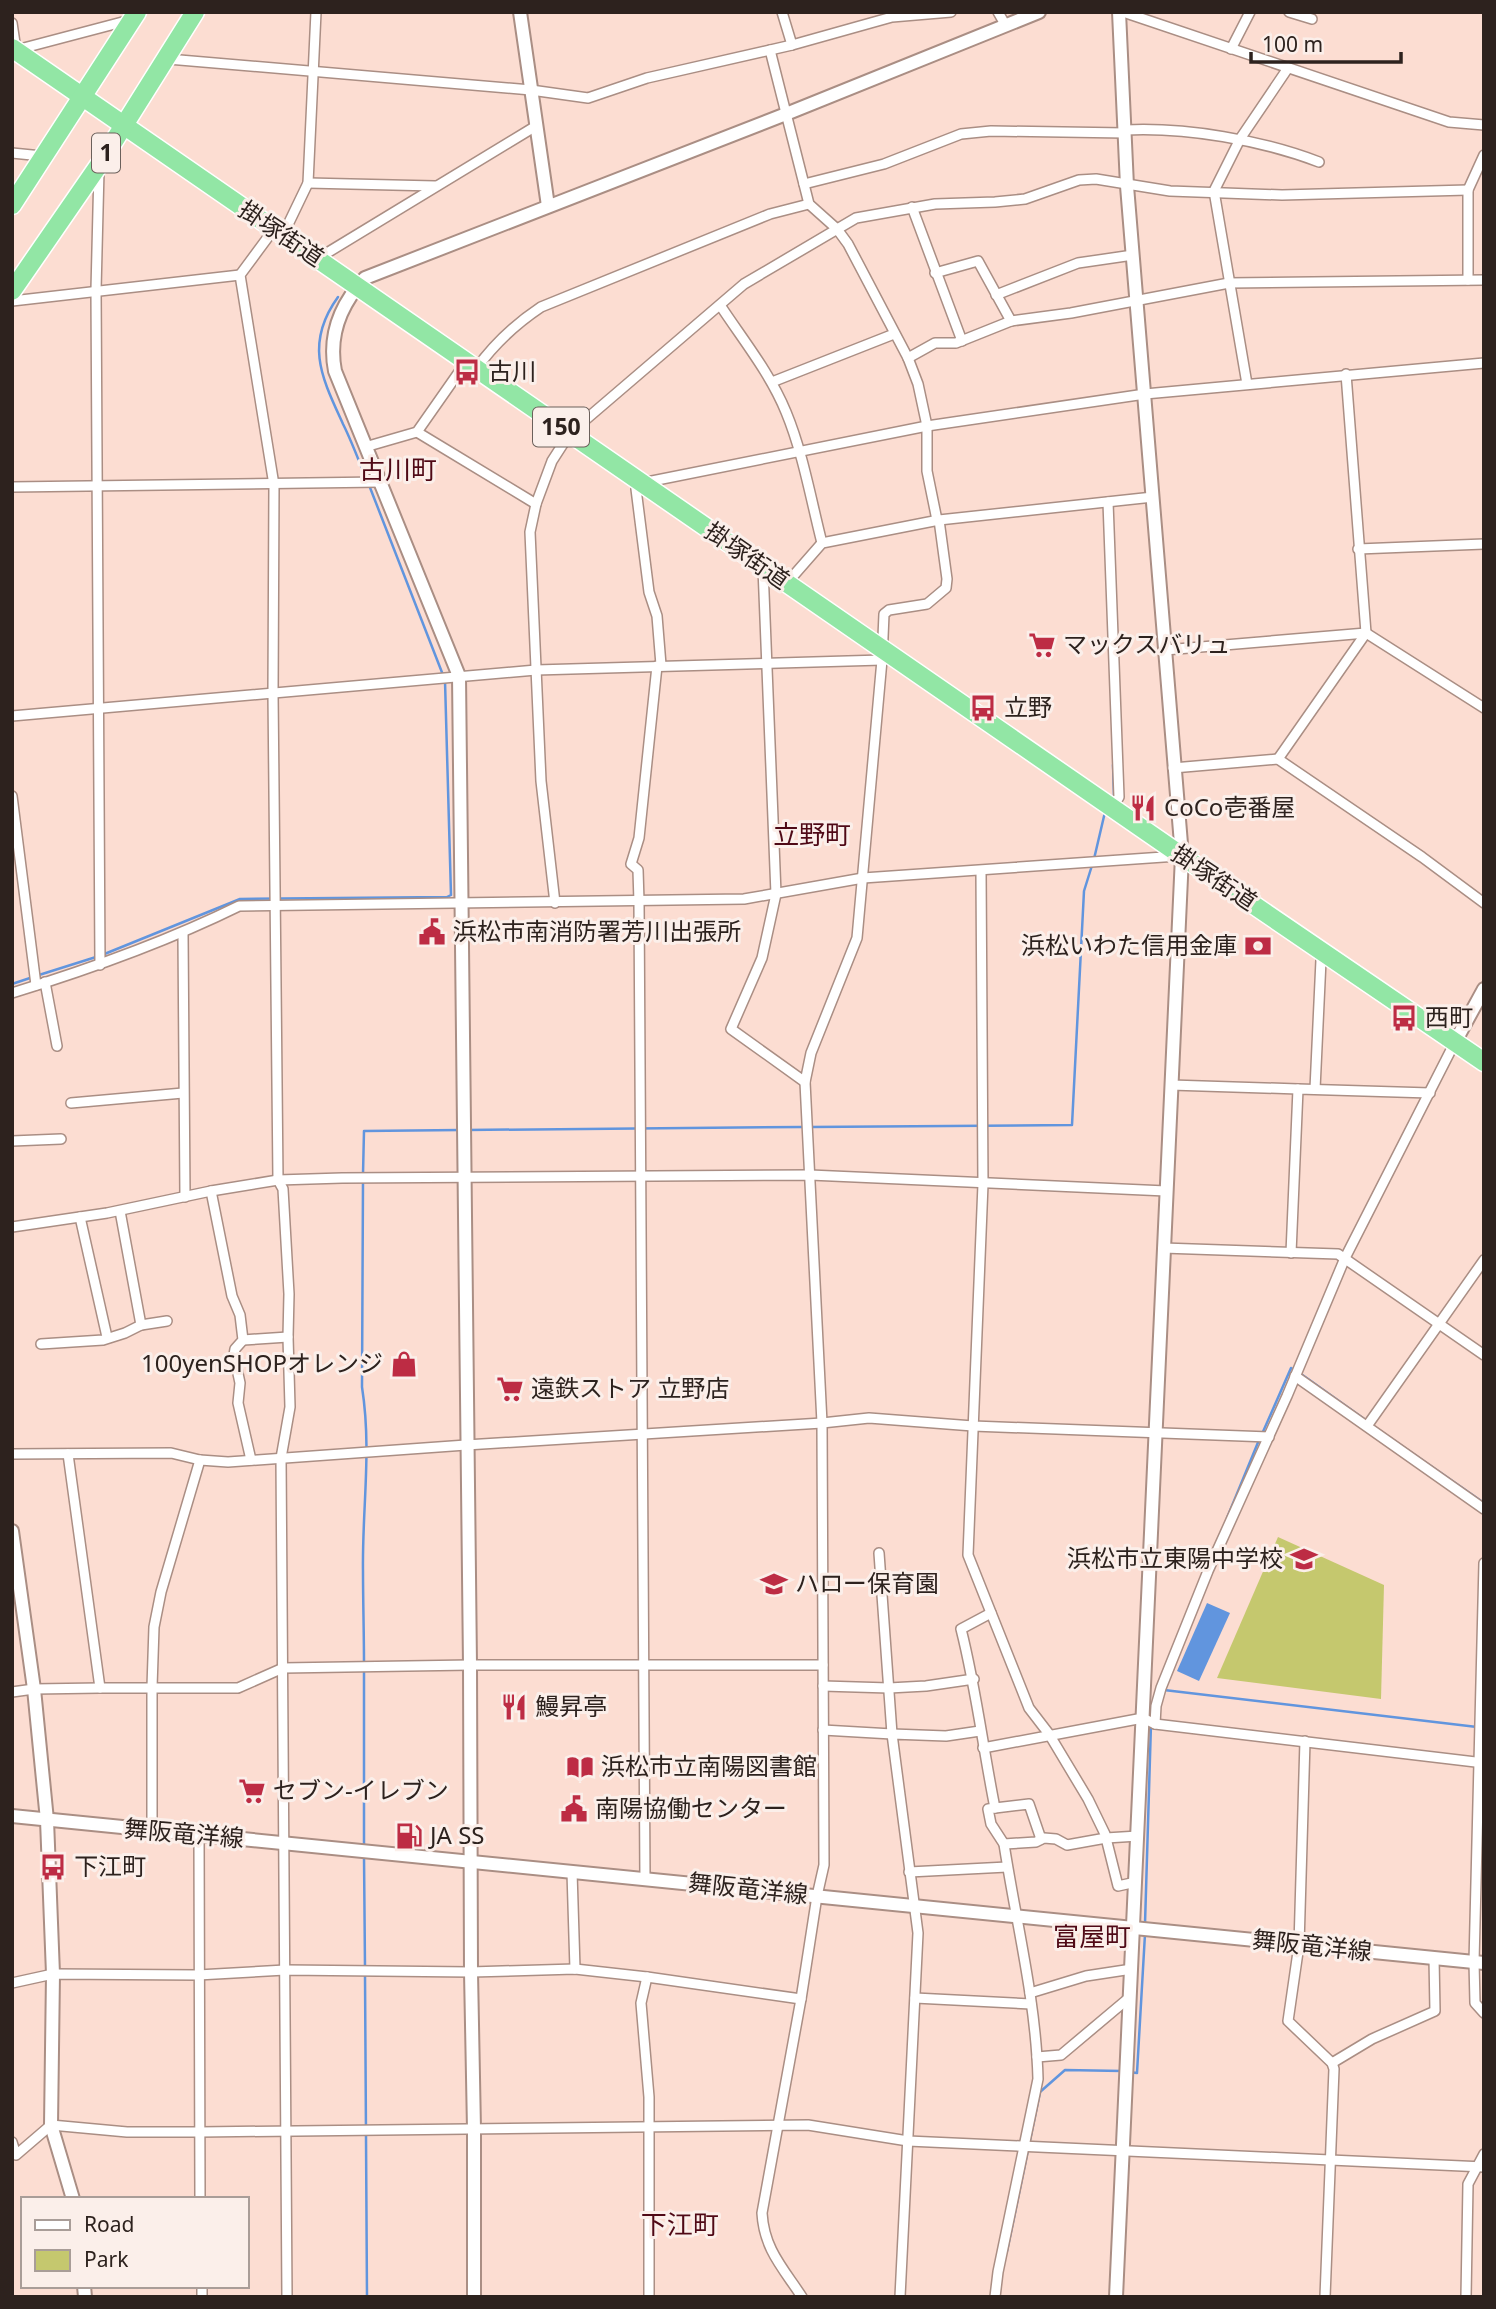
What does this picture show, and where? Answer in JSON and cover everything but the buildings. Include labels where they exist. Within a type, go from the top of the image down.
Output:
[{"type":"highway","name":"1","points":[[12,290],[99,165],[168,59],[195,12]]},
{"type":"highway","name":"1","points":[[12,205],[134,16]]},
{"type":"highway","name":"掛塚街道","points":[[14,49],[787,583],[882,655],[1110,806],[1484,1062]]},
{"type":"street","points":[[12,301],[240,275],[278,232],[308,183],[316,12]]},
{"type":"street","points":[[520,12],[548,206]]},
{"type":"street","points":[[782,12],[792,45]]},
{"type":"street","points":[[168,59],[531,90],[588,98],[647,78],[792,45],[892,17],[951,12]]},
{"type":"street","points":[[999,12],[1006,26]]},
{"type":"street","points":[[474,2297],[459,676],[335,371],[332,346],[336,323],[357,286],[365,278],[1039,12]]},
{"type":"street","points":[[1116,2297],[1182,856],[1127,186],[1121,12],[1449,122],[1484,125]]},
{"type":"street","points":[[1231,48],[1250,12]]},
{"type":"street","points":[[1289,12],[1312,19]]},
{"type":"street","points":[[12,23],[14,49],[134,16]]},
{"type":"street","points":[[770,50],[809,204],[837,229],[848,244],[908,358],[918,384],[927,426],[927,471],[947,579],[946,588],[927,604],[889,610],[884,614],[857,938],[811,1053],[806,1082],[822,1423],[824,1865],[762,2213],[767,2244],[802,2297]]},
{"type":"street","points":[[1247,384],[1214,191],[1240,139],[1288,68]]},
{"type":"street","points":[[317,259],[536,126]]},
{"type":"street","points":[[804,184],[884,164],[961,134],[991,131],[1125,132],[1145,129],[1240,139],[1319,162]]},
{"type":"street","points":[[12,153],[42,156]]},
{"type":"street","points":[[1468,280],[1468,190],[1484,155]]},
{"type":"street","points":[[99,165],[96,487],[100,965]]},
{"type":"street","points":[[555,903],[541,780],[530,532],[536,504],[552,461],[570,433],[744,284],[856,218],[936,204],[1025,199],[1079,180],[1096,179],[1170,191],[1282,195],[1468,190]]},
{"type":"street","points":[[308,183],[436,186]]},
{"type":"street","points":[[365,447],[417,432],[471,365],[509,330],[541,307],[771,214],[809,204]]},
{"type":"street","points":[[912,207],[962,341]]},
{"type":"street","points":[[996,295],[1078,263],[1133,255]]},
{"type":"street","points":[[935,273],[978,261],[1011,321]]},
{"type":"street","points":[[240,275],[274,485],[273,692],[278,1180],[283,1189],[289,1294],[290,1408],[281,1458],[287,2297]]},
{"type":"street","points":[[908,358],[934,343],[956,343],[1011,321],[1229,283],[1484,280]]},
{"type":"street","points":[[720,305],[772,383],[786,412],[799,451],[822,543]]},
{"type":"street","points":[[772,383],[894,334]]},
{"type":"street","points":[[645,1879],[639,902],[638,870],[631,864],[639,838],[659,666],[657,616],[649,592],[636,489],[642,483],[927,426],[1145,394],[1484,363]]},
{"type":"street","points":[[1278,759],[1366,633],[1346,374]]},
{"type":"street","points":[[417,432],[536,504]]},
{"type":"street","points":[[12,487],[380,482]]},
{"type":"street","points":[[787,583],[822,543],[938,520],[1153,497]]},
{"type":"street","points":[[1108,502],[1118,797],[1110,806]]},
{"type":"street","points":[[1358,549],[1484,544]]},
{"type":"street","points":[[763,567],[776,894],[762,958],[732,1029],[806,1082]]},
{"type":"street","points":[[1165,650],[1366,633],[1484,708]]},
{"type":"street","points":[[12,716],[536,670],[882,655]]},
{"type":"street","points":[[1173,768],[1278,759],[1422,857],[1484,904]]},
{"type":"street","points":[[12,796],[41,984],[57,1046]]},
{"type":"street","points":[[12,993],[100,965],[183,933],[239,906],[276,902],[461,904],[744,899],[863,878],[981,872],[1182,856]]},
{"type":"street","points":[[981,872],[983,1184],[968,1555],[1030,1708],[1088,1799],[1106,1838],[1118,1886],[1136,1882]]},
{"type":"street","points":[[183,933],[185,1197]]},
{"type":"street","points":[[1315,1089],[1321,960],[1325,954]]},
{"type":"street","points":[[1155,1724],[1156,1706],[1166,1675],[1208,1571],[1296,1376],[1345,1258],[1484,989]]},
{"type":"street","points":[[1171,1085],[1430,1093]]},
{"type":"street","points":[[1291,1253],[1298,1089]]},
{"type":"street","points":[[71,1102],[183,1093]]},
{"type":"street","points":[[12,1140],[61,1139]]},
{"type":"street","points":[[12,1227],[120,1211],[211,1191],[278,1180],[810,1175],[1166,1191]]},
{"type":"street","points":[[211,1191],[232,1296],[240,1314],[243,1340]]},
{"type":"street","points":[[120,1211],[141,1325]]},
{"type":"street","points":[[80,1217],[107,1338]]},
{"type":"street","points":[[1163,1248],[1338,1254],[1484,1354]]},
{"type":"street","points":[[1367,1426],[1484,1260]]},
{"type":"street","points":[[41,1344],[103,1340],[141,1325],[167,1321]]},
{"type":"street","points":[[251,1460],[238,1403],[240,1383],[235,1349],[243,1340],[288,1337]]},
{"type":"street","points":[[1296,1376],[1484,1510]]},
{"type":"street","points":[[12,1454],[171,1453],[200,1460],[228,1462],[869,1418],[974,1426],[1269,1437]]},
{"type":"street","points":[[68,1454],[100,1688]]},
{"type":"street","points":[[152,1831],[154,1627],[161,1592],[200,1460]]},
{"type":"street","points":[[12,1531],[16,1580],[34,1689],[47,1820],[53,1974],[51,2125],[72,2197]]},
{"type":"street","points":[[880,1553],[892,1734],[918,1933],[900,2297]]},
{"type":"street","points":[[1484,1563],[1479,1963],[1475,2003],[1484,2013]]},
{"type":"street","points":[[992,1613],[961,1629],[974,1678],[980,1731],[995,1808]]},
{"type":"street","points":[[12,1692],[34,1689],[238,1688],[284,1668],[823,1665]]},
{"type":"street","points":[[823,1686],[889,1688],[926,1686],[974,1678]]},
{"type":"street","points":[[983,1748],[1143,1717],[1155,1724],[1482,1763]]},
{"type":"street","points":[[823,1730],[946,1736],[980,1731]]},
{"type":"street","points":[[1305,1741],[1299,1945],[1288,2021],[1332,2063],[1334,2069],[1325,2297]]},
{"type":"street","points":[[995,2297],[1038,2079],[1031,1998],[1004,1844],[991,1824],[988,1809],[1029,1804],[1041,1839]]},
{"type":"street","name":"舞阪竜洋線","points":[[12,1816],[1479,1963]]},
{"type":"street","points":[[199,1835],[200,2197]]},
{"type":"street","points":[[1004,1844],[1056,1839],[1067,1845],[1138,1836]]},
{"type":"street","points":[[909,1872],[1007,1867]]},
{"type":"street","points":[[572,1872],[575,1969]]},
{"type":"street","points":[[1332,2063],[1372,2039],[1435,2011],[1434,1958]]},
{"type":"street","points":[[12,1983],[53,1974],[198,1975],[285,1970],[471,1972],[575,1969],[801,1999]]},
{"type":"street","points":[[915,1998],[1031,1998],[1086,1976],[1132,1969]]},
{"type":"street","points":[[647,1977],[641,2003],[649,2097],[649,2297]]},
{"type":"street","points":[[1037,2057],[1061,2054],[1130,1997]]},
{"type":"street","points":[[14,2157],[51,2125],[127,2132],[200,2133],[808,2125],[908,2141],[1480,2167]]},
{"type":"street","points":[[12,2143],[14,2157]]},
{"type":"street","points":[[1465,2297],[1468,2184],[1480,2167],[1484,2154]]},
{"type":"green space","points":[[1278,1537],[1384,1585],[1381,1699],[1217,1678]]},
{"type":"water","points":[[1207,1603],[1230,1613],[1199,1681],[1177,1671]]},
{"type":"waterway","points":[[338,297],[321,330],[320,361],[323,376],[366,479]]},
{"type":"waterway","points":[[369,485],[443,675]]},
{"type":"waterway","points":[[102,955],[240,899],[451,895],[445,681]]},
{"type":"waterway","points":[[1112,800],[1113,765]]},
{"type":"waterway","points":[[810,1127],[1072,1125],[1084,891],[1105,812]]},
{"type":"waterway","points":[[39,975],[96,957]]},
{"type":"waterway","points":[[12,984],[33,977]]},
{"type":"waterway","points":[[467,1130],[803,1127]]},
{"type":"waterway","points":[[363,1174],[364,1131],[460,1130]]},
{"type":"waterway","points":[[363,1181],[362,1387],[366,1434],[364,1664]]},
{"type":"waterway","points":[[1262,1434],[1291,1368],[1295,1370]]},
{"type":"waterway","points":[[1301,1374],[1367,1421]]},
{"type":"waterway","points":[[1372,1425],[1484,1503]]},
{"type":"waterway","points":[[1227,1518],[1259,1440]]},
{"type":"waterway","points":[[364,1670],[364,1845]]},
{"type":"waterway","points":[[1164,1690],[1477,1727]]},
{"type":"waterway","points":[[1145,1924],[1151,1724]]},
{"type":"waterway","points":[[364,1856],[365,1968]]},
{"type":"waterway","points":[[1129,2072],[1137,2073],[1145,1934]]},
{"type":"waterway","points":[[365,1975],[367,2297]]},
{"type":"waterway","points":[[1007,2251],[1040,2092],[1065,2070],[1122,2071]]},
{"type":"place","name":"古川","points":[[467,372]]},
{"type":"place","name":"マックスバリュ","points":[[1042,645]]},
{"type":"place","name":"立野","points":[[983,708]]},
{"type":"place","name":"CoCo壱番屋","points":[[1143,808]]},
{"type":"place","name":"浜松市南消防署芳川出張所","points":[[432,932]]},
{"type":"place","name":"浜松いわた信用金庫","points":[[1258,946]]},
{"type":"place","name":"西町","points":[[1404,1018]]},
{"type":"place","name":"100yenSHOPオレンジ","points":[[404,1364]]},
{"type":"place","name":"遠鉄ストア 立野店","points":[[510,1389]]},
{"type":"place","name":"浜松市立東陽中学校","points":[[1304,1559]]},
{"type":"place","name":"ハロー保育園","points":[[774,1584]]},
{"type":"place","name":"鰻昇亭","points":[[514,1707]]},
{"type":"place","name":"浜松市立南陽図書館","points":[[580,1767]]},
{"type":"place","name":"セブン-イレブン","points":[[252,1791]]},
{"type":"place","name":"南陽協働センター","points":[[574,1809]]},
{"type":"place","name":"JA SS","points":[[409,1836]]},
{"type":"place","name":"下江町","points":[[53,1867]]},
{"type":"district","name":"古川町","points":[[398,470]]},
{"type":"district","name":"立野町","points":[[812,835]]},
{"type":"district","name":"富屋町","points":[[1092,1937]]},
{"type":"district","name":"下江町","points":[[680,2225]]}]
